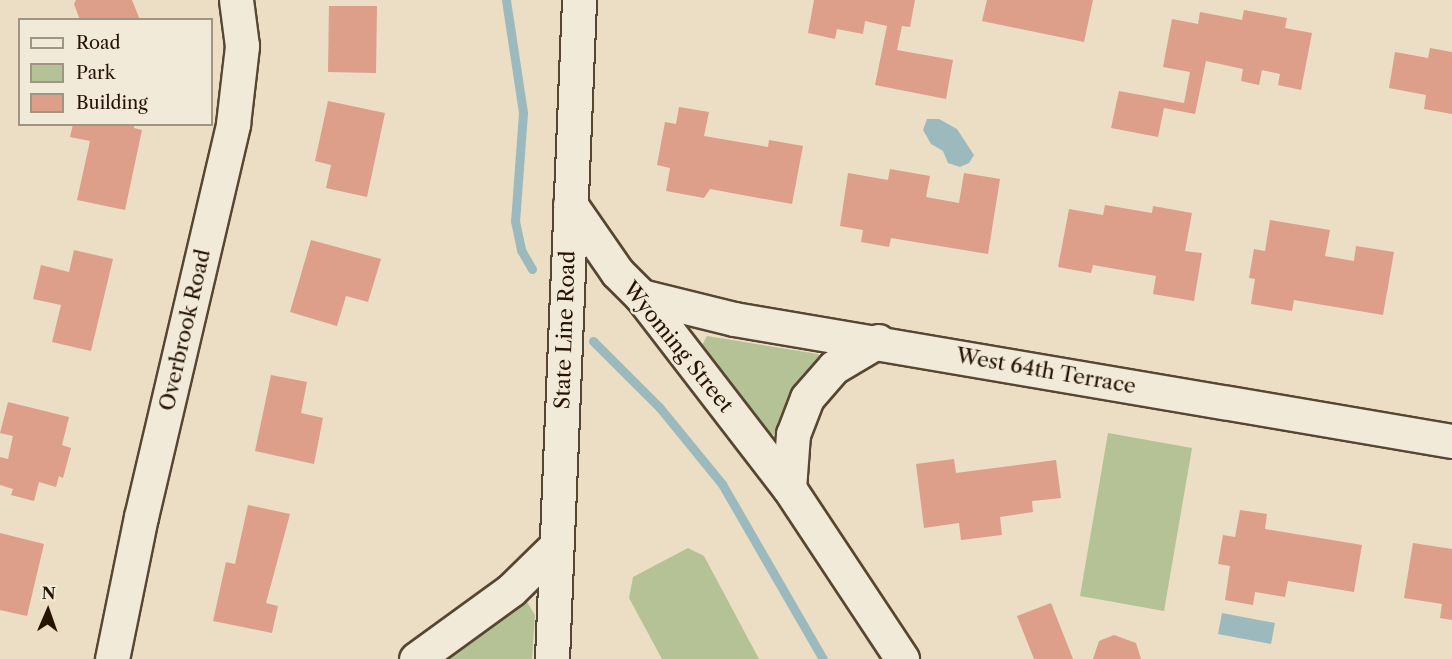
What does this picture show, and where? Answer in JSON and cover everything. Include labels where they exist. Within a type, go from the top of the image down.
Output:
[{"type":"street","name":"Overbrook Road","points":[[112,659],[141,517],[233,124],[242,46],[236,0]]},
{"type":"street","name":"State Line Road","points":[[552,659],[579,0]]},
{"type":"street","name":"Wyoming Street","points":[[570,204],[617,272],[642,296],[789,488],[902,659]]},
{"type":"street","name":"West 64th Terrace","points":[[642,296],[734,319],[878,340],[1452,441]]},
{"type":"street","points":[[789,488],[793,434],[807,398],[834,367],[878,340]]},
{"type":"street","points":[[416,659],[511,590],[557,545]]},
{"type":"green space","points":[[707,336],[818,354],[822,361],[774,435],[765,431],[702,345]]},
{"type":"green space","points":[[1108,433],[1192,448],[1164,611],[1080,596]]},
{"type":"green space","points":[[688,548],[704,556],[759,659],[662,659],[629,598],[633,577]]},
{"type":"green space","points":[[527,602],[535,615],[532,659],[446,659],[516,605]]},
{"type":"water","points":[[927,119],[939,119],[957,129],[974,155],[969,163],[960,167],[948,163],[943,151],[931,144],[923,130]]},
{"type":"water","points":[[1222,613],[1275,623],[1271,644],[1218,634]]},
{"type":"building","points":[[76,0],[132,0],[139,18],[79,18],[74,4]]},
{"type":"building","points":[[814,0],[915,0],[910,27],[902,26],[897,50],[953,60],[946,99],[875,85],[887,26],[865,21],[863,34],[837,29],[835,39],[808,33]]},
{"type":"building","points":[[987,0],[1093,0],[1084,42],[982,21]]},
{"type":"building","points":[[329,6],[377,6],[376,73],[328,72]]},
{"type":"building","points":[[1244,10],[1287,18],[1285,28],[1312,33],[1301,90],[1278,85],[1280,74],[1262,70],[1259,85],[1241,81],[1243,69],[1206,61],[1195,114],[1164,108],[1158,137],[1111,128],[1119,91],[1184,103],[1190,72],[1163,67],[1172,19],[1198,24],[1200,12],[1242,20]]},
{"type":"building","points":[[1430,48],[1452,52],[1452,114],[1424,109],[1426,95],[1389,88],[1395,52],[1428,58]]},
{"type":"building","points":[[328,101],[385,113],[367,197],[326,188],[331,165],[315,161]]},
{"type":"building","points":[[679,107],[709,112],[704,136],[768,147],[769,140],[803,146],[792,204],[710,189],[704,198],[666,191],[670,168],[657,165],[665,122],[676,124]]},
{"type":"building","points":[[73,126],[134,126],[142,130],[125,210],[77,200],[90,141],[70,137]]},
{"type":"building","points":[[890,169],[930,176],[926,197],[959,203],[964,173],[1000,179],[988,254],[891,238],[889,247],[861,242],[863,230],[840,226],[848,173],[888,180]]},
{"type":"building","points":[[1105,205],[1152,213],[1153,206],[1192,213],[1185,251],[1202,253],[1194,301],[1153,294],[1156,276],[1093,265],[1091,273],[1058,267],[1069,209],[1103,215]]},
{"type":"building","points":[[1270,220],[1330,230],[1325,256],[1354,261],[1356,246],[1394,252],[1383,315],[1294,300],[1292,311],[1251,304],[1255,279],[1249,278],[1254,249],[1265,251]]},
{"type":"building","points":[[311,240],[381,259],[368,302],[346,296],[337,326],[290,312]]},
{"type":"building","points":[[74,250],[113,259],[91,351],[52,342],[61,305],[33,299],[41,265],[69,272]]},
{"type":"building","points":[[271,375],[307,382],[301,413],[323,418],[314,464],[255,451]]},
{"type":"building","points":[[8,402],[69,417],[62,445],[71,448],[63,478],[59,476],[56,487],[39,482],[34,501],[11,495],[13,489],[0,485],[0,457],[8,459],[13,436],[0,433]]},
{"type":"building","points":[[954,459],[956,473],[1056,460],[1061,498],[1032,501],[1033,512],[1000,517],[1002,535],[961,540],[959,523],[924,528],[916,464]]},
{"type":"building","points":[[248,505],[290,514],[266,603],[278,606],[272,633],[213,621],[226,562],[235,564]]},
{"type":"building","points":[[1240,510],[1267,514],[1265,529],[1362,545],[1354,592],[1288,581],[1285,597],[1255,592],[1253,605],[1225,600],[1230,566],[1218,564],[1223,535],[1235,537]]},
{"type":"building","points":[[0,533],[44,544],[27,616],[0,610]]},
{"type":"building","points":[[1413,543],[1452,549],[1452,620],[1440,618],[1442,604],[1404,598]]},
{"type":"building","points":[[1051,603],[1073,659],[1034,659],[1017,616]]},
{"type":"building","points":[[1114,635],[1136,643],[1141,659],[1093,659],[1099,641]]},
{"type":"waterway","points":[[506,0],[523,113],[515,221],[521,250],[532,269]]},
{"type":"waterway","points":[[593,341],[660,408],[722,484],[823,659]]}]
